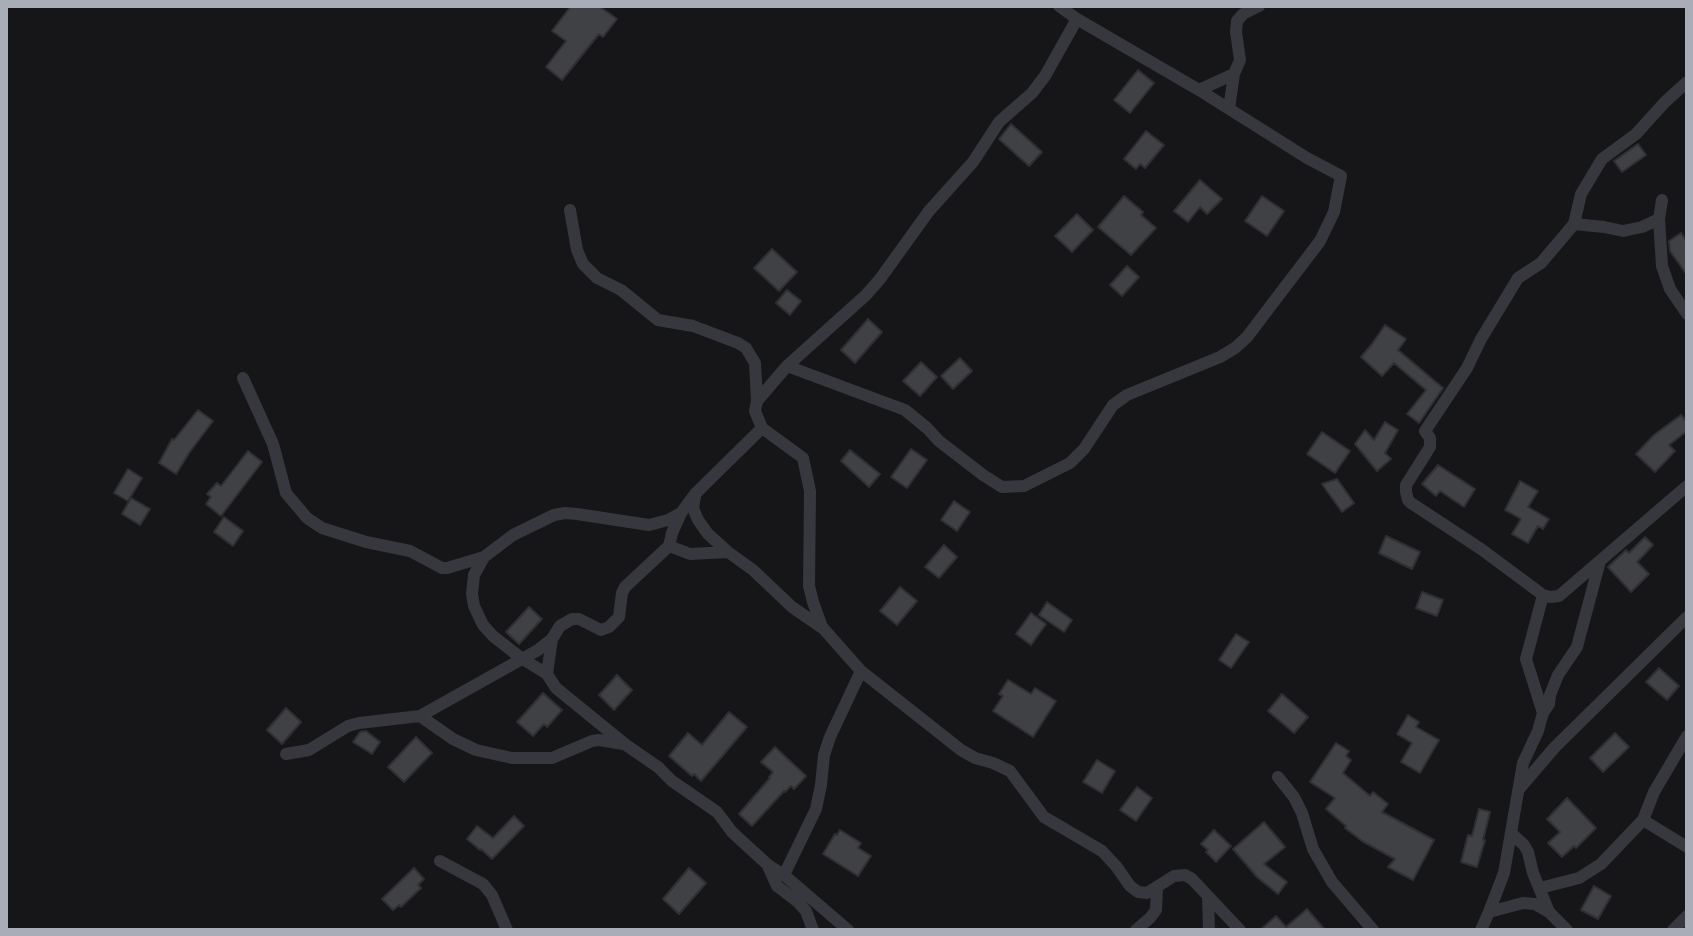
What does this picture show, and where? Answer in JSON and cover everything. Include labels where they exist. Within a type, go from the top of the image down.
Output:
[{"type":"street","points":[[787,366],[905,410],[983,475],[1002,487],[1024,486],[1070,463],[1084,449],[1113,405],[1127,395],[1235,348],[1247,337],[1320,241],[1334,212],[1341,176],[1059,6]]},
{"type":"street","points":[[1229,109],[1234,74],[1240,60],[1237,21],[1243,14],[1259,6]]},
{"type":"street","points":[[757,401],[787,366],[873,287],[929,211],[973,162],[999,122],[1032,93],[1045,76],[1077,19]]},
{"type":"street","points":[[1199,90],[1234,74]]},
{"type":"street","points":[[1687,82],[1636,134],[1602,159],[1581,194],[1574,224],[1541,263],[1518,278],[1467,368],[1425,431],[1430,438],[1430,447],[1406,485],[1411,503],[1543,595],[1559,596],[1687,486]]},
{"type":"street","points":[[1662,200],[1659,219],[1662,266],[1670,289],[1687,314]]},
{"type":"street","points":[[570,210],[577,250],[583,264],[597,278],[621,290],[658,320],[693,326],[746,348],[755,363],[755,411],[762,428],[797,452],[807,468],[810,491],[809,586],[822,627]]},
{"type":"street","points":[[1574,224],[1623,231],[1659,219]]},
{"type":"street","points":[[243,378],[273,444],[286,493],[313,524],[366,542],[401,548],[442,568],[484,557],[524,529],[554,515],[565,513],[649,525],[681,513]]},
{"type":"street","points":[[286,754],[309,750],[348,726],[420,716],[538,650],[552,639],[560,626],[572,619],[579,619],[601,630],[609,627],[619,617],[625,587],[669,546],[681,513],[695,494],[762,428]]},
{"type":"street","points":[[695,494],[693,508],[708,534],[792,607],[822,627],[861,671],[961,750],[1010,771],[1044,817],[1102,851],[1138,892],[1147,893],[1174,876],[1185,875],[1240,930]]},
{"type":"street","points":[[669,546],[690,554],[728,552]]},
{"type":"street","points":[[484,557],[472,584],[474,606],[483,625],[493,636],[547,674],[556,688],[626,745],[717,812],[732,832],[768,865],[848,930]]},
{"type":"street","points":[[1483,928],[1504,873],[1523,763],[1558,675],[1577,647],[1600,561]]},
{"type":"street","points":[[1543,595],[1526,659],[1543,713]]},
{"type":"street","points":[[1517,791],[1555,747],[1687,617]]},
{"type":"street","points":[[547,674],[552,639]]},
{"type":"street","points":[[784,875],[816,809],[824,755],[861,671]]},
{"type":"street","points":[[420,716],[453,739],[476,750],[512,758],[552,758],[599,740],[626,745]]},
{"type":"street","points":[[1540,888],[1579,878],[1601,864],[1643,820],[1654,792],[1687,736]]},
{"type":"street","points":[[1278,777],[1298,805],[1313,849],[1332,882],[1373,930]]},
{"type":"street","points":[[1643,820],[1687,847]]},
{"type":"street","points":[[1511,833],[1528,852],[1549,912]]},
{"type":"street","points":[[440,861],[483,884],[492,895],[507,930]]},
{"type":"street","points":[[768,865],[777,886],[806,911],[813,930]]},
{"type":"street","points":[[1136,930],[1156,910],[1157,888]]},
{"type":"street","points":[[1208,897],[1209,930]]},
{"type":"street","points":[[1489,912],[1523,903],[1535,904],[1549,912],[1567,930]]},
{"type":"street","points":[[1673,930],[1687,916]]},
{"type":"building","points":[[571,6],[599,6],[617,19],[603,37],[599,34],[562,80],[546,67],[566,41],[552,31]]},
{"type":"building","points":[[1138,70],[1154,83],[1130,113],[1114,100]]},
{"type":"building","points":[[1011,124],[1042,152],[1029,166],[999,139]]},
{"type":"building","points":[[1146,131],[1164,145],[1145,168],[1140,164],[1136,169],[1124,159]]},
{"type":"building","points":[[1638,144],[1646,155],[1622,172],[1614,161]]},
{"type":"building","points":[[1200,180],[1222,199],[1207,214],[1200,207],[1188,222],[1174,211]]},
{"type":"building","points":[[1124,196],[1156,228],[1131,255],[1098,227]]},
{"type":"building","points":[[1262,196],[1284,211],[1267,236],[1245,221]]},
{"type":"building","points":[[1077,214],[1093,230],[1072,252],[1055,236]]},
{"type":"building","points":[[1681,233],[1687,242],[1687,275],[1670,251],[1669,241]]},
{"type":"building","points":[[772,249],[797,272],[779,291],[754,268]]},
{"type":"building","points":[[1127,266],[1139,277],[1122,296],[1110,285]]},
{"type":"building","points":[[787,290],[801,301],[790,315],[776,303]]},
{"type":"building","points":[[868,319],[882,332],[855,363],[841,350]]},
{"type":"building","points":[[1385,325],[1406,339],[1398,350],[1443,388],[1419,423],[1407,414],[1426,390],[1394,363],[1382,376],[1361,357]]},
{"type":"building","points":[[960,358],[972,371],[953,389],[941,376]]},
{"type":"building","points":[[921,362],[937,377],[920,396],[903,381]]},
{"type":"building","points":[[198,410],[213,421],[176,474],[159,463],[172,439]]},
{"type":"building","points":[[1681,415],[1687,422],[1687,431],[1669,445],[1675,451],[1655,472],[1636,454],[1654,435]]},
{"type":"building","points":[[1385,422],[1398,430],[1385,453],[1391,459],[1377,471],[1355,444],[1365,430],[1374,440]]},
{"type":"building","points":[[1322,432],[1350,451],[1335,473],[1307,454]]},
{"type":"building","points":[[911,449],[927,460],[907,488],[891,477]]},
{"type":"building","points":[[850,450],[880,474],[869,487],[841,461]]},
{"type":"building","points":[[248,451],[262,462],[221,516],[206,504],[211,497],[207,494],[217,483],[221,486]]},
{"type":"building","points":[[1438,465],[1475,489],[1464,507],[1440,491],[1436,496],[1422,484]]},
{"type":"building","points":[[128,469],[142,478],[128,501],[114,493]]},
{"type":"building","points":[[1337,479],[1354,503],[1342,512],[1322,484]]},
{"type":"building","points":[[1520,481],[1538,491],[1528,507],[1549,519],[1543,529],[1538,526],[1528,543],[1512,534],[1521,519],[1505,510]]},
{"type":"building","points":[[131,498],[150,509],[140,525],[122,514]]},
{"type":"building","points":[[954,501],[970,512],[957,531],[941,520]]},
{"type":"building","points":[[224,517],[243,531],[233,546],[214,532]]},
{"type":"building","points":[[1386,536],[1420,552],[1412,569],[1379,553]]},
{"type":"building","points":[[1645,537],[1653,545],[1637,562],[1649,574],[1631,592],[1608,567]]},
{"type":"building","points":[[944,545],[957,557],[939,578],[925,567]]},
{"type":"building","points":[[900,587],[917,601],[897,625],[880,611]]},
{"type":"building","points":[[1422,592],[1443,600],[1437,616],[1416,608]]},
{"type":"building","points":[[1047,602],[1072,620],[1064,632],[1039,615]]},
{"type":"building","points":[[529,607],[542,619],[519,644],[506,632]]},
{"type":"building","points":[[1031,613],[1046,624],[1031,645],[1016,634]]},
{"type":"building","points":[[1236,634],[1249,642],[1231,668],[1219,660]]},
{"type":"building","points":[[1659,668],[1679,686],[1667,700],[1646,682]]},
{"type":"building","points":[[617,675],[632,690],[614,710],[599,695]]},
{"type":"building","points":[[1008,680],[1031,694],[1035,688],[1056,701],[1033,737],[993,711],[1003,696],[999,694]]},
{"type":"building","points":[[543,693],[562,710],[547,727],[544,724],[533,736],[517,722]]},
{"type":"building","points":[[1282,694],[1308,717],[1294,733],[1268,711]]},
{"type":"building","points":[[286,708],[301,722],[282,744],[267,730]]},
{"type":"building","points":[[729,712],[747,727],[701,781],[669,756],[688,733],[702,745]]},
{"type":"building","points":[[1408,715],[1419,722],[1416,727],[1439,740],[1420,773],[1401,762],[1412,743],[1397,734]]},
{"type":"building","points":[[366,731],[380,742],[372,754],[353,742],[360,732]]},
{"type":"building","points":[[1615,733],[1629,747],[1603,772],[1590,758]]},
{"type":"building","points":[[416,737],[432,753],[404,782],[388,767]]},
{"type":"building","points":[[1336,743],[1349,751],[1346,756],[1351,760],[1343,773],[1370,796],[1373,792],[1388,804],[1382,812],[1434,840],[1413,880],[1388,867],[1395,859],[1345,828],[1326,809],[1335,798],[1310,782]]},
{"type":"building","points":[[775,747],[806,776],[794,789],[791,786],[784,791],[752,826],[739,814],[770,778],[773,772],[761,762]]},
{"type":"building","points":[[1097,760],[1115,771],[1102,793],[1083,782]]},
{"type":"building","points":[[1137,787],[1152,798],[1136,821],[1120,810]]},
{"type":"building","points":[[1567,798],[1596,828],[1562,857],[1548,843],[1560,832],[1547,819]]},
{"type":"building","points":[[1479,809],[1490,812],[1477,867],[1461,862]]},
{"type":"building","points":[[514,816],[524,826],[492,859],[467,839],[477,826],[493,838]]},
{"type":"building","points":[[1264,822],[1285,847],[1264,864],[1287,882],[1278,894],[1257,877],[1233,849]]},
{"type":"building","points":[[840,830],[861,843],[858,848],[871,856],[858,876],[823,854]]},
{"type":"building","points":[[1214,830],[1231,846],[1216,862],[1201,844]]},
{"type":"building","points":[[414,868],[424,879],[418,885],[421,888],[401,907],[399,905],[393,910],[382,899]]},
{"type":"building","points":[[689,868],[706,883],[679,914],[663,899]]},
{"type":"building","points":[[1594,886],[1611,896],[1598,919],[1581,910]]},
{"type":"building","points":[[1307,909],[1325,930],[1260,930],[1276,916],[1286,927]]}]
